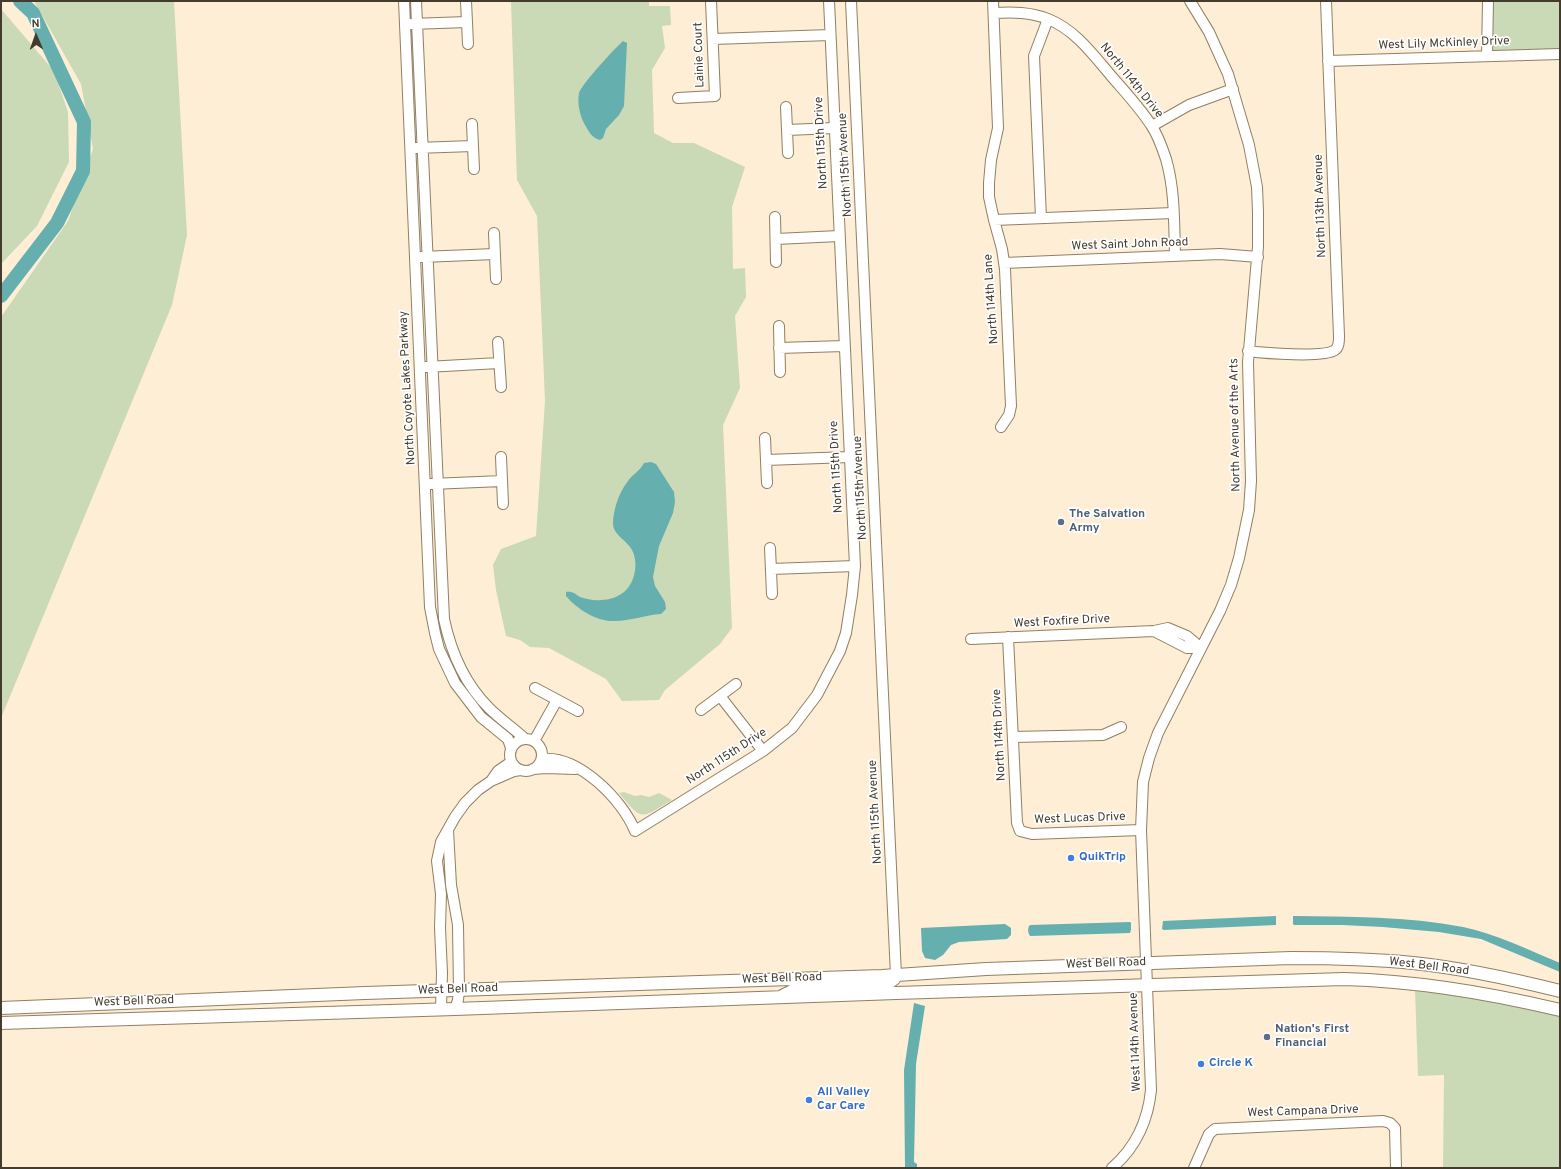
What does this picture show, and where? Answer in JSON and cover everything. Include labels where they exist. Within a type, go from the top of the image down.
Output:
[{"type":"main road","name":"West Bell Road","points":[[1,1008],[334,994],[765,980],[1147,962],[1305,958],[1373,960],[1424,964],[1479,973],[1560,991]]},
{"type":"main road","points":[[780,998],[798,988],[886,985],[894,980],[896,974]]},
{"type":"main road","points":[[682,1000],[685,994],[694,990],[746,988],[765,980]]},
{"type":"main road","name":"West Bell Road","points":[[1,1023],[1148,985],[1368,980],[1401,982],[1481,993],[1560,1010]]},
{"type":"main road","points":[[563,1004],[590,995],[643,993],[651,984]]},
{"type":"street","name":"North Coyote Lakes Parkway","points":[[404,1],[430,607],[439,649],[455,683],[481,716],[508,739],[511,748]]},
{"type":"street","name":"North Coyote Lakes Parkway","points":[[416,1],[442,606],[450,645],[465,677],[498,717],[529,739]]},
{"type":"street","points":[[466,1],[468,44]]},
{"type":"street","name":"Lainie Court","points":[[678,98],[715,96],[711,1]]},
{"type":"street","name":"North 115th Drive","points":[[579,769],[595,779],[611,794],[625,811],[634,831],[763,751],[792,728],[817,696],[834,665],[846,633],[855,566],[829,1]]},
{"type":"street","name":"North 115th Avenue","points":[[851,1],[896,974]]},
{"type":"street","name":"North 114th Lane","points":[[993,1],[998,128],[989,183],[994,220],[1004,263],[1011,406],[1009,415],[1001,427]]},
{"type":"street","name":"North Avenue of the Arts","points":[[1148,985],[1141,830],[1143,782],[1149,758],[1158,733],[1220,610],[1231,584],[1241,552],[1249,510],[1252,466],[1248,351],[1258,257],[1258,212],[1255,173],[1250,145],[1233,89],[1216,44],[1190,1]]},
{"type":"street","name":"North 113th Avenue","points":[[1248,351],[1306,354],[1329,352],[1337,349],[1339,336],[1326,1]]},
{"type":"street","points":[[1487,56],[1488,1]]},
{"type":"street","name":"North 114th Drive","points":[[994,13],[1024,13],[1048,19],[1069,31],[1082,42],[1136,103],[1152,126],[1162,148],[1169,171],[1172,188],[1175,256]]},
{"type":"street","points":[[1041,218],[1034,56],[1048,19]]},
{"type":"street","points":[[405,24],[467,22]]},
{"type":"street","points":[[713,39],[830,35]]},
{"type":"street","name":"West Lily McKinley Drive","points":[[1328,61],[1560,54]]},
{"type":"street","points":[[1152,126],[1189,105],[1233,89]]},
{"type":"street","points":[[786,107],[788,153]]},
{"type":"street","points":[[472,124],[474,169]]},
{"type":"street","points":[[787,130],[834,128]]},
{"type":"street","points":[[410,148],[473,146]]},
{"type":"street","points":[[994,220],[1173,213]]},
{"type":"street","points":[[775,217],[776,262]]},
{"type":"street","points":[[494,234],[496,279]]},
{"type":"street","points":[[776,239],[839,236]]},
{"type":"street","points":[[415,257],[495,254]]},
{"type":"street","name":"West Saint John Road","points":[[1004,263],[1228,254],[1258,257]]},
{"type":"street","points":[[779,326],[780,372]]},
{"type":"street","points":[[498,342],[501,387]]},
{"type":"street","points":[[779,348],[844,346]]},
{"type":"street","points":[[420,367],[499,363]]},
{"type":"street","points":[[765,438],[767,483]]},
{"type":"street","points":[[766,460],[849,457]]},
{"type":"street","points":[[501,458],[503,504]]},
{"type":"street","points":[[425,484],[502,481]]},
{"type":"street","points":[[770,548],[772,594]]},
{"type":"street","points":[[771,569],[855,566]]},
{"type":"street","name":"West Foxfire Drive","points":[[971,639],[1154,631],[1168,628],[1186,636],[1201,648]]},
{"type":"street","name":"North 114th Drive","points":[[1008,637],[1017,823],[1020,831]]},
{"type":"street","points":[[701,710],[736,684]]},
{"type":"street","points":[[535,688],[578,711]]},
{"type":"street","points":[[720,696],[763,751]]},
{"type":"street","points":[[521,770],[511,762],[511,748],[516,742],[529,739],[557,700]]},
{"type":"street","points":[[1013,737],[1102,735],[1121,727]]},
{"type":"street","points":[[529,739],[541,748],[542,759],[537,767],[533,769]]},
{"type":"street","points":[[542,759],[548,758],[562,761],[579,769]]},
{"type":"street","points":[[491,781],[498,771],[511,762]]},
{"type":"street","points":[[441,1009],[441,894],[437,861],[441,842],[454,818],[465,803],[478,790],[491,781],[514,771],[527,771],[546,768],[579,769]]},
{"type":"street","points":[[448,830],[451,885],[458,925],[458,1000],[455,1009]]},
{"type":"street","name":"West Lucas Drive","points":[[1020,831],[1032,834],[1141,830]]},
{"type":"street","name":"West 114th Avenue","points":[[1119,1166],[1141,1130],[1151,1098],[1152,1082],[1148,985]]},
{"type":"street","name":"West Campana Drive","points":[[1194,1168],[1209,1134],[1213,1130],[1221,1128],[1383,1122],[1393,1125],[1396,1132],[1396,1168]]},
{"type":"green space","points":[[34,1],[174,1],[187,235],[172,305],[1,718],[1,317],[68,221],[93,149],[81,84]]},
{"type":"green space","points":[[511,1],[649,1],[649,6],[670,6],[671,25],[662,26],[665,48],[652,70],[654,133],[673,143],[694,143],[745,167],[732,207],[733,269],[745,268],[746,297],[735,316],[740,388],[723,425],[732,628],[720,644],[665,690],[659,700],[622,701],[606,679],[549,648],[530,647],[520,640],[506,636],[496,590],[493,565],[501,549],[536,536],[545,401],[537,216],[517,180]]},
{"type":"green space","points":[[1488,1],[1560,1],[1560,54],[1487,56]]},
{"type":"green space","points":[[1,9],[54,71],[68,112],[69,162],[37,226],[1,264]]},
{"type":"green space","points":[[624,792],[635,796],[641,795],[649,797],[659,793],[672,800],[648,814],[643,814],[638,813],[633,809],[619,793]]},
{"type":"green space","points":[[1415,990],[1480,999],[1560,1016],[1560,1168],[1443,1168],[1444,1075],[1418,1076]]},
{"type":"water","points":[[623,41],[627,43],[624,106],[619,115],[606,129],[603,138],[600,140],[591,134],[583,121],[580,114],[578,97],[581,88],[592,74]]},
{"type":"water","points":[[651,462],[656,464],[674,492],[675,502],[673,513],[659,546],[653,577],[655,586],[665,602],[666,609],[661,614],[626,620],[608,621],[594,617],[576,606],[566,596],[566,592],[572,592],[580,597],[588,599],[604,600],[622,594],[628,588],[635,572],[634,555],[630,547],[618,535],[614,528],[614,513],[617,501],[625,485],[644,463]]},
{"type":"water","points":[[1276,916],[1276,925],[1162,929],[1163,921]]},
{"type":"water","points":[[1293,916],[1399,919],[1442,923],[1463,927],[1500,938],[1560,963],[1560,972],[1481,939],[1439,932],[1383,927],[1294,925]]},
{"type":"water","points":[[1130,922],[1130,933],[1030,936],[1028,930],[1030,925]]},
{"type":"water","points":[[1005,924],[1011,928],[1011,935],[1007,939],[959,942],[951,945],[943,955],[935,960],[925,958],[922,951],[921,928]]},
{"type":"water","points":[[914,1003],[925,1006],[916,1064],[914,1162],[917,1164],[917,1168],[905,1168],[904,1070]]},
{"type":"waterway","points":[[1,296],[57,223],[83,171],[84,122],[33,13],[20,1]]},
{"type":"place","name":"The Salvation Army","points":[[1061,522]]},
{"type":"place","name":"QuikTrip","points":[[1071,858]]},
{"type":"place","name":"Nation's First Financial","points":[[1267,1037]]},
{"type":"place","name":"Circle K","points":[[1201,1064]]},
{"type":"place","name":"All Valley Car Care","points":[[809,1100]]}]
